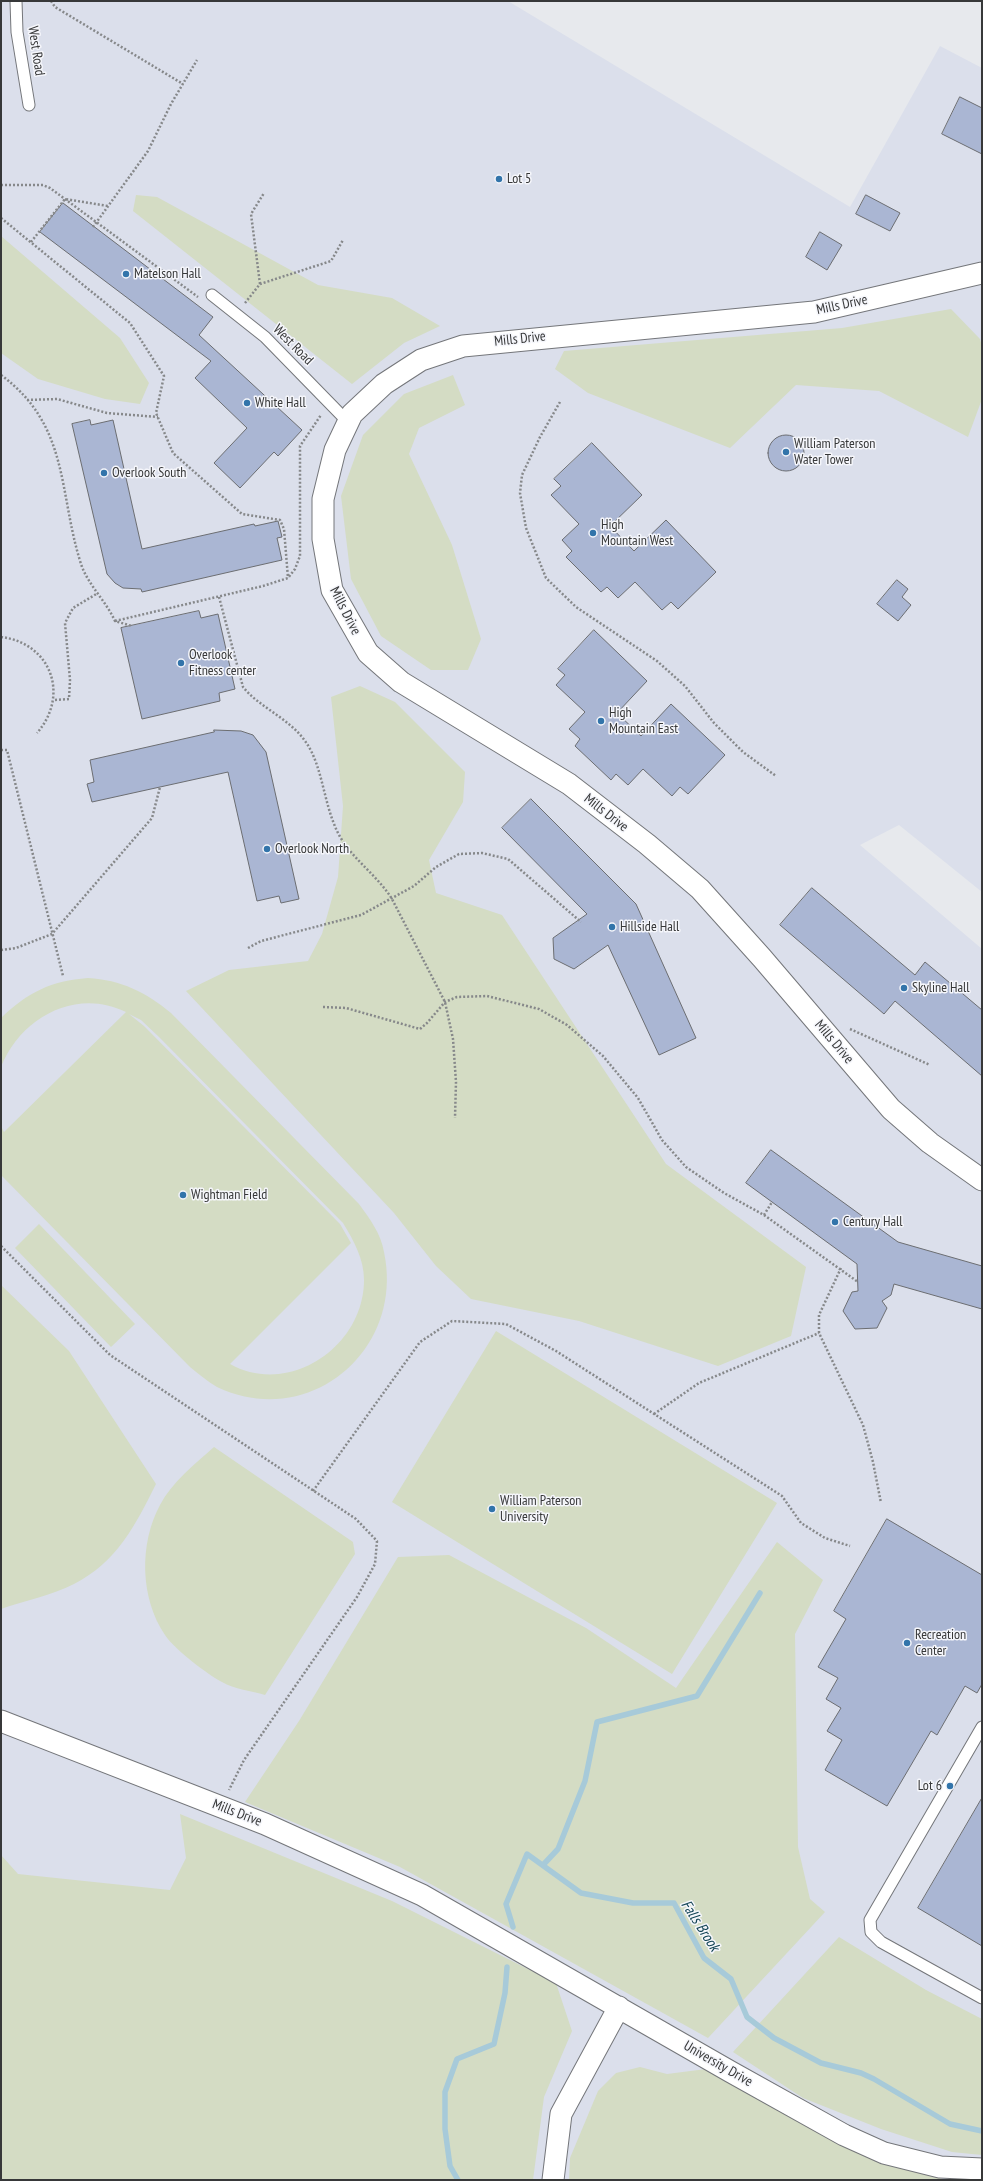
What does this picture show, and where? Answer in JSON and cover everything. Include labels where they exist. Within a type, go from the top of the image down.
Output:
[{"type":"street","name":"Mills Drive","points":[[982,273],[814,312],[463,346],[420,360],[384,384],[352,414],[335,450],[323,499],[323,540],[332,590],[368,653],[401,682],[569,784],[646,844],[700,889],[762,958],[891,1109],[930,1143],[982,1180]]},
{"type":"street","name":"Mills Drive","points":[[1,1721],[265,1824],[422,1895],[467,1920]]},
{"type":"street","name":"University Drive","points":[[467,1920],[831,2128],[884,2153],[940,2166],[982,2169]]},
{"type":"street","points":[[553,2180],[562,2114],[619,2006]]},
{"type":"lane","name":"West Road","points":[[16,1],[17,32],[29,105]]},
{"type":"lane","name":"West Road","points":[[212,295],[265,337],[348,422]]},
{"type":"lane","points":[[982,1727],[870,1920],[871,1932],[881,1942],[982,1998]]},
{"type":"path","points":[[51,1],[55,7],[183,84]]},
{"type":"path","points":[[93,227],[148,151],[197,60]]},
{"type":"path","points":[[1,186],[43,185],[96,222],[195,296],[202,298],[212,295]]},
{"type":"path","points":[[260,284],[252,214],[264,193]]},
{"type":"path","points":[[64,199],[108,206]]},
{"type":"path","points":[[31,242],[64,199]]},
{"type":"path","points":[[1,218],[130,323],[164,376],[156,413],[173,453],[242,514],[280,520],[284,529],[288,578]]},
{"type":"path","points":[[245,303],[260,284],[331,261],[343,240]]},
{"type":"path","points":[[1,375],[27,400],[50,435],[57,456],[82,565],[115,622],[132,626]]},
{"type":"path","points":[[27,400],[57,399],[107,412],[158,417]]},
{"type":"path","points":[[560,402],[540,437],[522,475],[520,493],[526,528],[546,578],[576,607],[657,661],[685,686],[714,723],[743,752],[776,776]]},
{"type":"path","points":[[115,622],[219,597],[288,578],[295,569],[300,556],[300,446],[313,424],[330,404]]},
{"type":"path","points":[[55,700],[69,699],[70,680],[65,623],[73,608],[98,593]]},
{"type":"path","points":[[219,597],[243,687],[251,697],[280,718],[305,740],[314,759],[327,808],[344,843],[383,884],[445,1002],[453,1039],[456,1082],[455,1118]]},
{"type":"path","points":[[1,637],[10,638],[28,645],[42,658],[50,672],[54,686],[55,700],[50,715],[37,733]]},
{"type":"path","points":[[1,750],[7,750],[62,976]]},
{"type":"path","points":[[1,950],[16,948],[52,934],[152,818],[160,787]]},
{"type":"path","points":[[248,948],[261,941],[361,915],[414,886],[436,867],[458,854],[482,853],[508,859],[580,922]]},
{"type":"path","points":[[323,1007],[346,1008],[420,1029],[445,1002],[457,997],[487,996],[538,1009],[567,1025],[603,1056],[638,1098],[662,1140],[686,1167],[724,1193],[764,1215],[841,1268],[858,1282]]},
{"type":"path","points":[[848,1028],[930,1065]]},
{"type":"path","points":[[764,1215],[772,1202]]},
{"type":"path","points":[[1,1246],[110,1355],[356,1519],[378,1541],[375,1564],[357,1597],[244,1760],[221,1807]]},
{"type":"path","points":[[841,1268],[820,1315],[819,1333],[863,1425],[873,1462],[881,1503]]},
{"type":"path","points":[[313,1491],[420,1342],[452,1321],[506,1324],[556,1352],[782,1496],[801,1523],[825,1538],[850,1546]]},
{"type":"path","points":[[654,1414],[699,1383],[819,1333]]},
{"type":"shaded area","name":"William Paterson University","points":[[1,1],[508,1],[850,207],[940,46],[982,68],[982,892],[899,825],[860,845],[982,949],[982,2180],[380,2180],[1,2070]]},
{"type":"green space","points":[[136,195],[157,197],[318,285],[392,298],[440,326],[404,343],[352,384],[133,211]]},
{"type":"green space","points":[[1,236],[120,338],[149,383],[140,404],[105,399],[38,379],[1,353]]},
{"type":"green space","points":[[951,309],[980,339],[982,346],[982,399],[968,437],[879,391],[796,385],[730,448],[588,393],[555,369],[564,351],[842,328]]},
{"type":"green space","points":[[453,375],[465,405],[419,428],[409,454],[452,545],[481,639],[468,670],[431,670],[381,636],[351,579],[341,496],[363,435],[404,394]]},
{"type":"green space","points":[[360,686],[395,702],[465,772],[463,802],[429,860],[436,893],[502,915],[666,1164],[806,1267],[791,1336],[718,1366],[579,1321],[471,1299],[436,1266],[394,1213],[186,991],[229,970],[308,961],[322,934],[338,877],[343,806],[331,697]]},
{"type":"green space","name":"Wightman Field","points":[[88,978],[100,979],[122,984],[142,993],[171,1013],[359,1204],[367,1215],[378,1233],[383,1245],[387,1288],[380,1321],[365,1349],[343,1373],[316,1389],[285,1398],[251,1398],[217,1387],[190,1367],[1,1175],[1,1126],[4,1132],[126,1012],[107,1005],[88,1003],[69,1005],[52,1012],[36,1021],[22,1034],[10,1050],[1,1067],[1,1018],[21,1001],[41,989],[51,985]],"holes":[[[129,1014],[141,1020],[343,1223],[358,1250],[364,1272],[361,1304],[351,1326],[337,1345],[319,1360],[298,1370],[276,1374],[253,1373],[230,1364],[351,1243],[340,1224],[144,1026]]]},
{"type":"green space","points":[[39,1224],[135,1324],[111,1347],[15,1248]]},
{"type":"green space","points":[[1,1285],[69,1351],[156,1484],[123,1542],[102,1565],[89,1575],[65,1588],[1,1609]]},
{"type":"green space","points":[[496,1331],[777,1503],[672,1674],[392,1502]]},
{"type":"green space","points":[[214,1447],[353,1542],[355,1554],[265,1695],[237,1688],[216,1679],[175,1647],[165,1635],[157,1620],[151,1605],[147,1588],[145,1571],[148,1537],[153,1520],[160,1505],[177,1481]]},
{"type":"green space","points":[[777,1542],[823,1580],[795,1634],[798,1847],[810,1899],[825,1912],[708,2038],[400,1867],[245,1802],[299,1721],[398,1557],[449,1555],[586,1628],[676,1688]]},
{"type":"green space","points":[[180,1814],[392,1901],[556,1983],[572,2031],[544,2097],[533,2180],[1,2180],[1,1855],[18,1874],[170,1890],[186,1858]]},
{"type":"green space","points":[[839,1937],[926,1990],[982,2019],[982,2155],[952,2152],[881,2129],[803,2098],[733,2052]]},
{"type":"green space","points":[[640,2067],[667,2074],[706,2069],[894,2163],[945,2180],[569,2180],[570,2158],[598,2091],[616,2073]]},
{"type":"building","points":[[960,97],[982,108],[982,154],[942,134]]},
{"type":"building","points":[[866,195],[900,213],[890,231],[856,214]]},
{"type":"building","points":[[63,203],[213,317],[199,335],[302,430],[278,456],[274,452],[240,488],[214,463],[247,428],[195,378],[211,361],[40,232]]},
{"type":"building","points":[[820,232],[842,245],[827,270],[806,257]]},
{"type":"building","name":"Overlook South","points":[[90,420],[91,425],[113,420],[142,549],[254,524],[255,526],[278,521],[282,537],[277,538],[282,560],[142,592],[141,589],[123,588],[115,583],[107,574],[72,424]]},
{"type":"building","name":"William Paterson Water Tower","points":[[786,435],[796,438],[801,443],[804,453],[801,463],[796,468],[786,471],[776,468],[771,463],[768,453],[771,443],[776,438]]},
{"type":"building","name":"High Mountain West","points":[[592,443],[642,495],[610,526],[634,551],[666,520],[716,572],[678,609],[671,602],[662,610],[635,582],[618,598],[607,587],[601,592],[566,557],[572,551],[562,540],[579,524],[551,495],[561,486],[554,479]]},
{"type":"building","points":[[897,580],[908,589],[902,597],[911,605],[898,621],[877,604]]},
{"type":"building","points":[[199,611],[201,618],[218,614],[235,689],[219,693],[220,701],[142,719],[121,628]]},
{"type":"building","name":"High Mountain East","points":[[594,630],[647,681],[617,713],[641,736],[671,704],[725,755],[688,794],[680,787],[672,796],[643,769],[628,785],[616,774],[611,780],[575,746],[580,739],[569,729],[585,712],[556,685],[565,675],[558,669]]},
{"type":"building","name":"Overlook North","points":[[214,730],[241,731],[253,735],[266,752],[299,899],[281,903],[279,896],[257,901],[228,772],[92,802],[87,784],[94,782],[90,760],[214,732]]},
{"type":"building","name":"Hillside Hall","points":[[531,799],[636,904],[696,1038],[659,1055],[608,945],[574,969],[554,959],[553,938],[587,914],[502,828]]},
{"type":"building","name":"Skyline Hall","points":[[812,888],[915,975],[925,962],[982,1010],[982,1076],[895,1001],[884,1014],[780,925]]},
{"type":"building","name":"Century Hall","points":[[771,1150],[898,1242],[982,1266],[982,1309],[894,1284],[891,1295],[882,1301],[887,1308],[877,1328],[855,1329],[843,1311],[852,1292],[858,1291],[857,1264],[746,1183]]},
{"type":"building","name":"Recreation Center","points":[[887,1519],[982,1575],[982,1684],[977,1693],[965,1686],[937,1735],[931,1731],[887,1806],[825,1770],[842,1740],[827,1731],[841,1708],[826,1699],[838,1678],[818,1667],[846,1619],[834,1611]]},
{"type":"building","points":[[982,1798],[982,1946],[918,1908]]},
{"type":"waterway","points":[[543,1865],[558,1849],[585,1781],[597,1722],[697,1696],[760,1593]]},
{"type":"waterway","name":"Falls Brook","points":[[513,1927],[506,1904],[527,1854],[581,1893],[633,1903],[674,1903],[704,1958],[731,1979],[747,2017],[774,2038],[821,2063],[861,2073],[874,2079],[950,2124],[982,2131]]},
{"type":"waterway","name":"Falls Brook","points":[[458,2180],[450,2166],[445,2129],[445,2092],[457,2059],[494,2044],[505,1993],[507,1967]]},
{"type":"place","name":"Lot 5","points":[[499,179]]},
{"type":"place","name":"Matelson Hall","points":[[126,274]]},
{"type":"place","name":"White Hall","points":[[247,403]]},
{"type":"place","name":"William Paterson Water Tower","points":[[786,452]]},
{"type":"place","name":"Overlook South","points":[[104,473]]},
{"type":"place","name":"High Mountain West","points":[[593,533]]},
{"type":"place","name":"Overlook Fitness center","points":[[181,663]]},
{"type":"place","name":"High Mountain East","points":[[601,721]]},
{"type":"place","name":"Overlook North","points":[[267,849]]},
{"type":"place","name":"Hillside Hall","points":[[612,927]]},
{"type":"place","name":"Skyline Hall","points":[[904,988]]},
{"type":"place","name":"Wightman Field","points":[[183,1195]]},
{"type":"place","name":"Century Hall","points":[[835,1222]]},
{"type":"place","name":"William Paterson University","points":[[492,1509]]},
{"type":"place","name":"Recreation Center","points":[[907,1643]]},
{"type":"place","name":"Lot 6","points":[[950,1786]]}]
